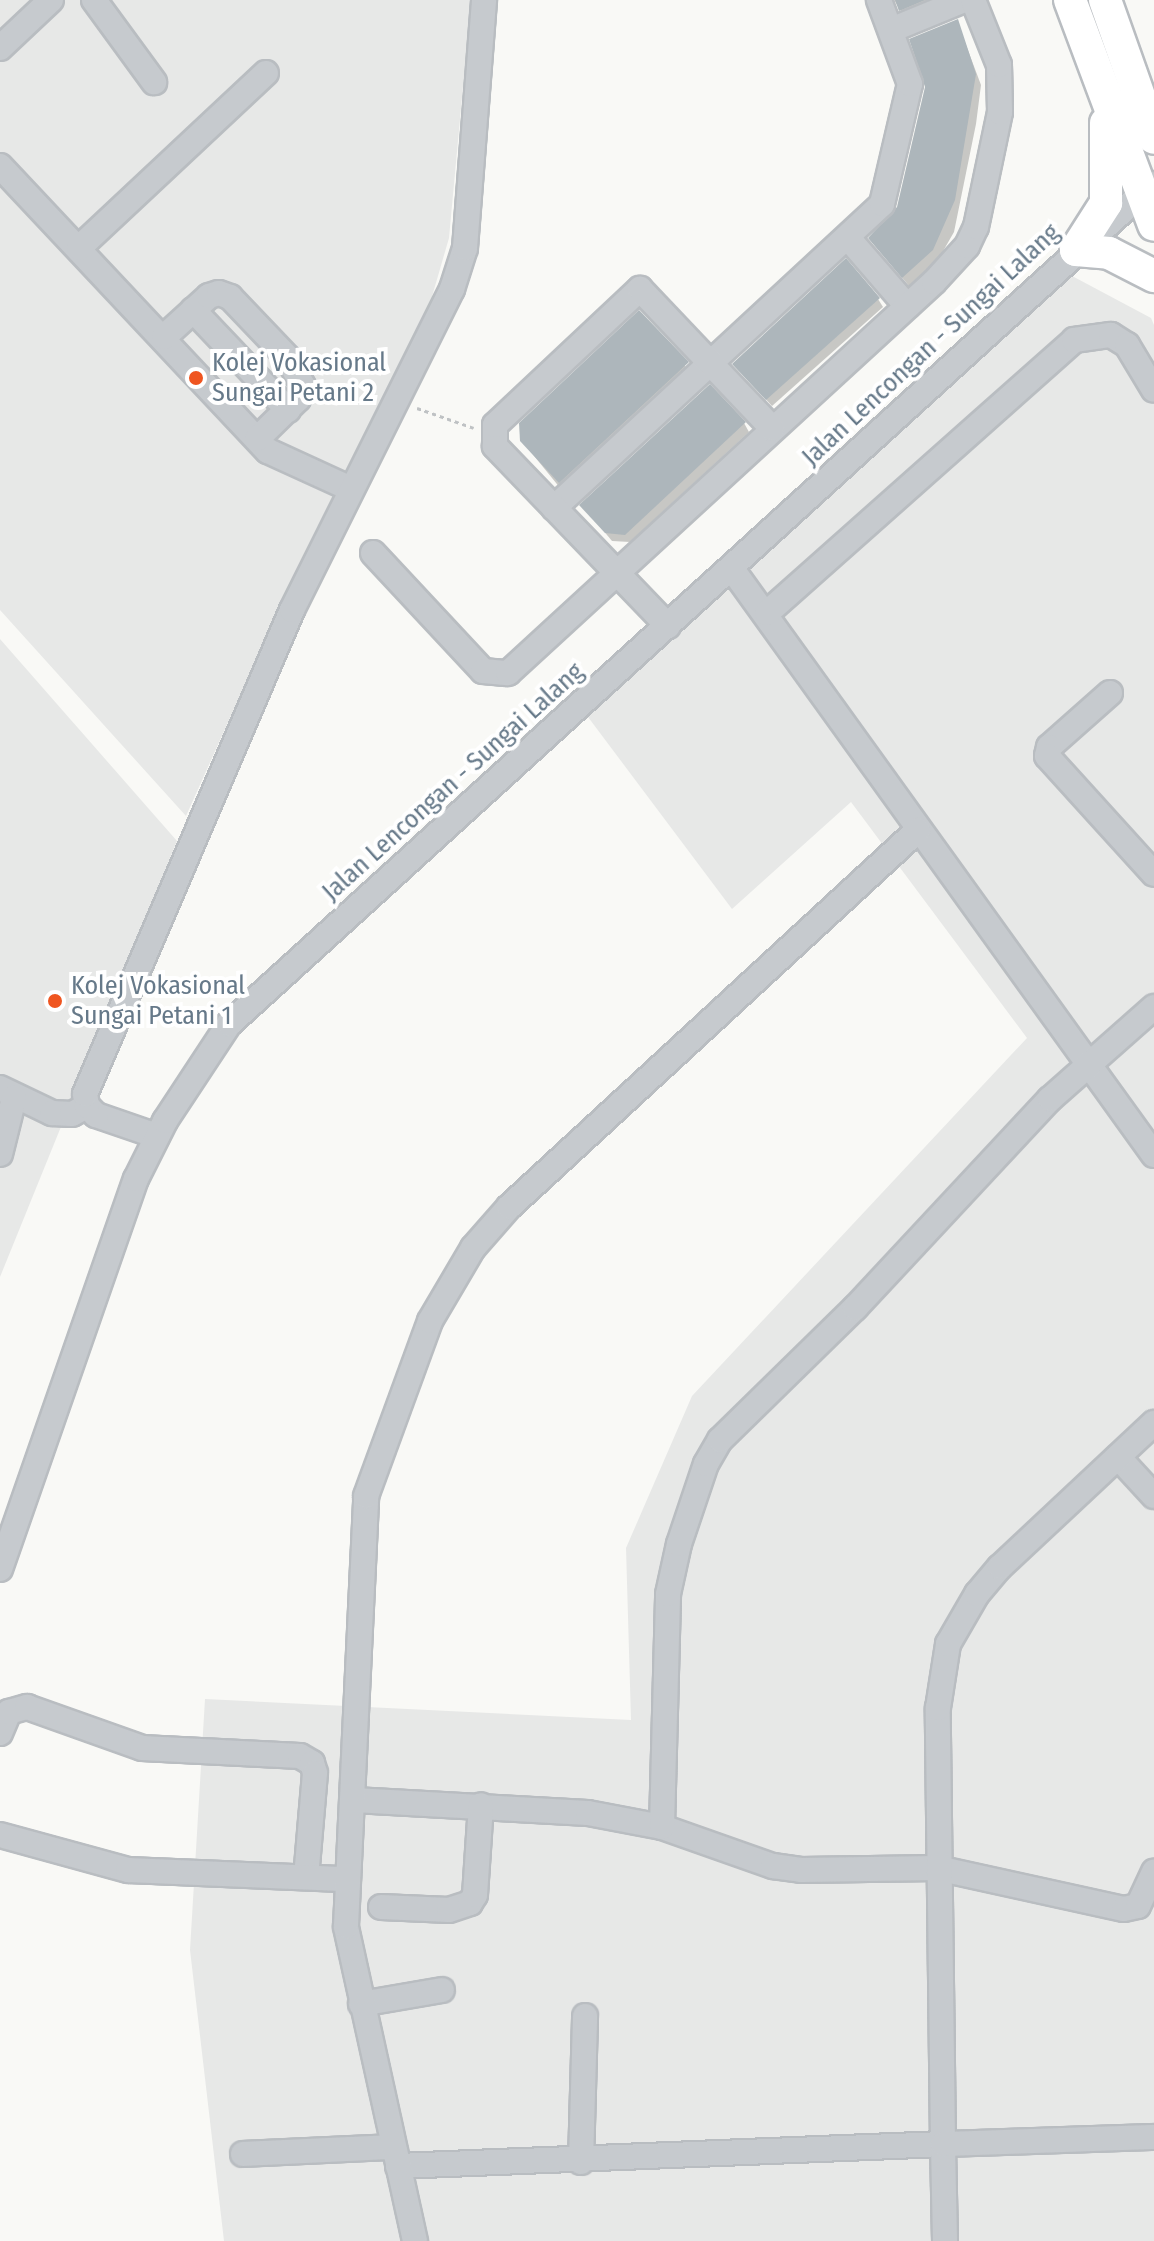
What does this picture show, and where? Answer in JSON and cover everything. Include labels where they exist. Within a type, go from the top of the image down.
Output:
[{"type":"main road","points":[[1070,0],[1101,83],[1148,188],[1154,225]]},
{"type":"main road","points":[[1105,0],[1154,138]]},
{"type":"main road","points":[[1101,83],[1108,140],[1106,203],[1076,250],[1109,253],[1154,276]]},
{"type":"street","points":[[0,48],[51,0]]},
{"type":"street","points":[[94,0],[154,82]]},
{"type":"street","points":[[157,1136],[96,1115],[87,1106],[85,1094],[224,763],[391,405],[452,289],[465,248],[484,0]]},
{"type":"street","points":[[554,508],[849,239],[882,204],[908,93],[906,65],[879,0]]},
{"type":"street","points":[[891,30],[964,0]]},
{"type":"street","points":[[373,553],[483,671],[493,676],[508,673],[907,306],[967,246],[981,208],[1002,81],[973,0]]},
{"type":"street","points":[[79,248],[266,73]]},
{"type":"street","points":[[0,166],[257,439],[282,461],[351,489]]},
{"type":"street","name":"Jalan Lencongan - Sungai Lalang","points":[[0,1569],[126,1208],[157,1136],[218,1039],[257,996],[732,569],[1076,250],[1148,188]]},
{"type":"street","points":[[849,239],[907,306]]},
{"type":"street","points":[[668,626],[495,446],[492,435],[503,414],[635,292],[644,291],[772,428]]},
{"type":"street","points":[[164,337],[209,296],[230,297],[280,350],[303,386],[288,410],[257,439]]},
{"type":"street","points":[[193,310],[288,410]]},
{"type":"street","points":[[767,613],[1074,340],[1111,335],[1127,345],[1154,390]]},
{"type":"street","points":[[732,569],[767,613],[918,830],[1154,1155]]},
{"type":"street","points":[[1110,693],[1049,747],[1047,756],[1154,874]]},
{"type":"street","points":[[415,2241],[346,1926],[366,1496],[445,1290],[509,1207],[918,830]]},
{"type":"street","points":[[662,1827],[668,1594],[706,1464],[740,1417],[811,1351],[1004,1146],[1154,1007]]},
{"type":"street","points":[[0,1154],[7,1093],[52,1113],[72,1114],[87,1106]]},
{"type":"street","points":[[945,2241],[937,1868],[938,1708],[948,1644],[969,1604],[1000,1567],[1154,1423]]},
{"type":"street","points":[[1118,1457],[1154,1496]]},
{"type":"street","points":[[0,1733],[9,1712],[27,1707],[142,1748],[300,1756],[312,1763],[315,1773],[306,1877]]},
{"type":"street","points":[[354,1800],[588,1813],[662,1827],[740,1856],[801,1870],[937,1868],[1124,1909],[1138,1906],[1154,1872]]},
{"type":"street","points":[[381,1907],[449,1910],[470,1903],[481,1805]]},
{"type":"street","points":[[0,1835],[128,1870],[347,1879]]},
{"type":"street","points":[[361,2004],[442,1990]]},
{"type":"street","points":[[581,2162],[585,2016]]},
{"type":"street","points":[[243,2154],[581,2162],[1154,2137]]},
{"type":"path","points":[[391,405],[429,411],[492,435]]},
{"type":"shaded area","name":"Kolej Vokasional Sungai Petani 2","points":[[0,0],[471,0],[449,238],[431,300],[299,564],[186,816],[0,610]]},
{"type":"shaded area","points":[[1059,269],[1151,318],[1154,325],[1154,2241],[224,2241],[190,1950],[205,1699],[631,1720],[626,1548],[692,1396],[1027,1038],[851,802],[732,909],[576,701]]},
{"type":"shaded area","name":"Kolej Vokasional Sungai Petani 1","points":[[0,639],[177,841],[0,1277]]},
{"type":"building","points":[[895,0],[925,0],[899,11]]},
{"type":"building","points":[[958,19],[976,74],[955,200],[933,250],[902,278],[868,238],[897,207],[925,87],[909,39]]},
{"type":"building","points":[[846,258],[880,298],[766,400],[732,364]]},
{"type":"building","points":[[639,310],[689,362],[559,483],[520,441],[519,423]]},
{"type":"building","points":[[710,384],[746,422],[625,535],[605,533],[579,505]]},
{"type":"place","name":"Kolej Vokasional Sungai Petani 2","points":[[196,378]]},
{"type":"place","name":"Kolej Vokasional Sungai Petani 1","points":[[55,1001]]}]
